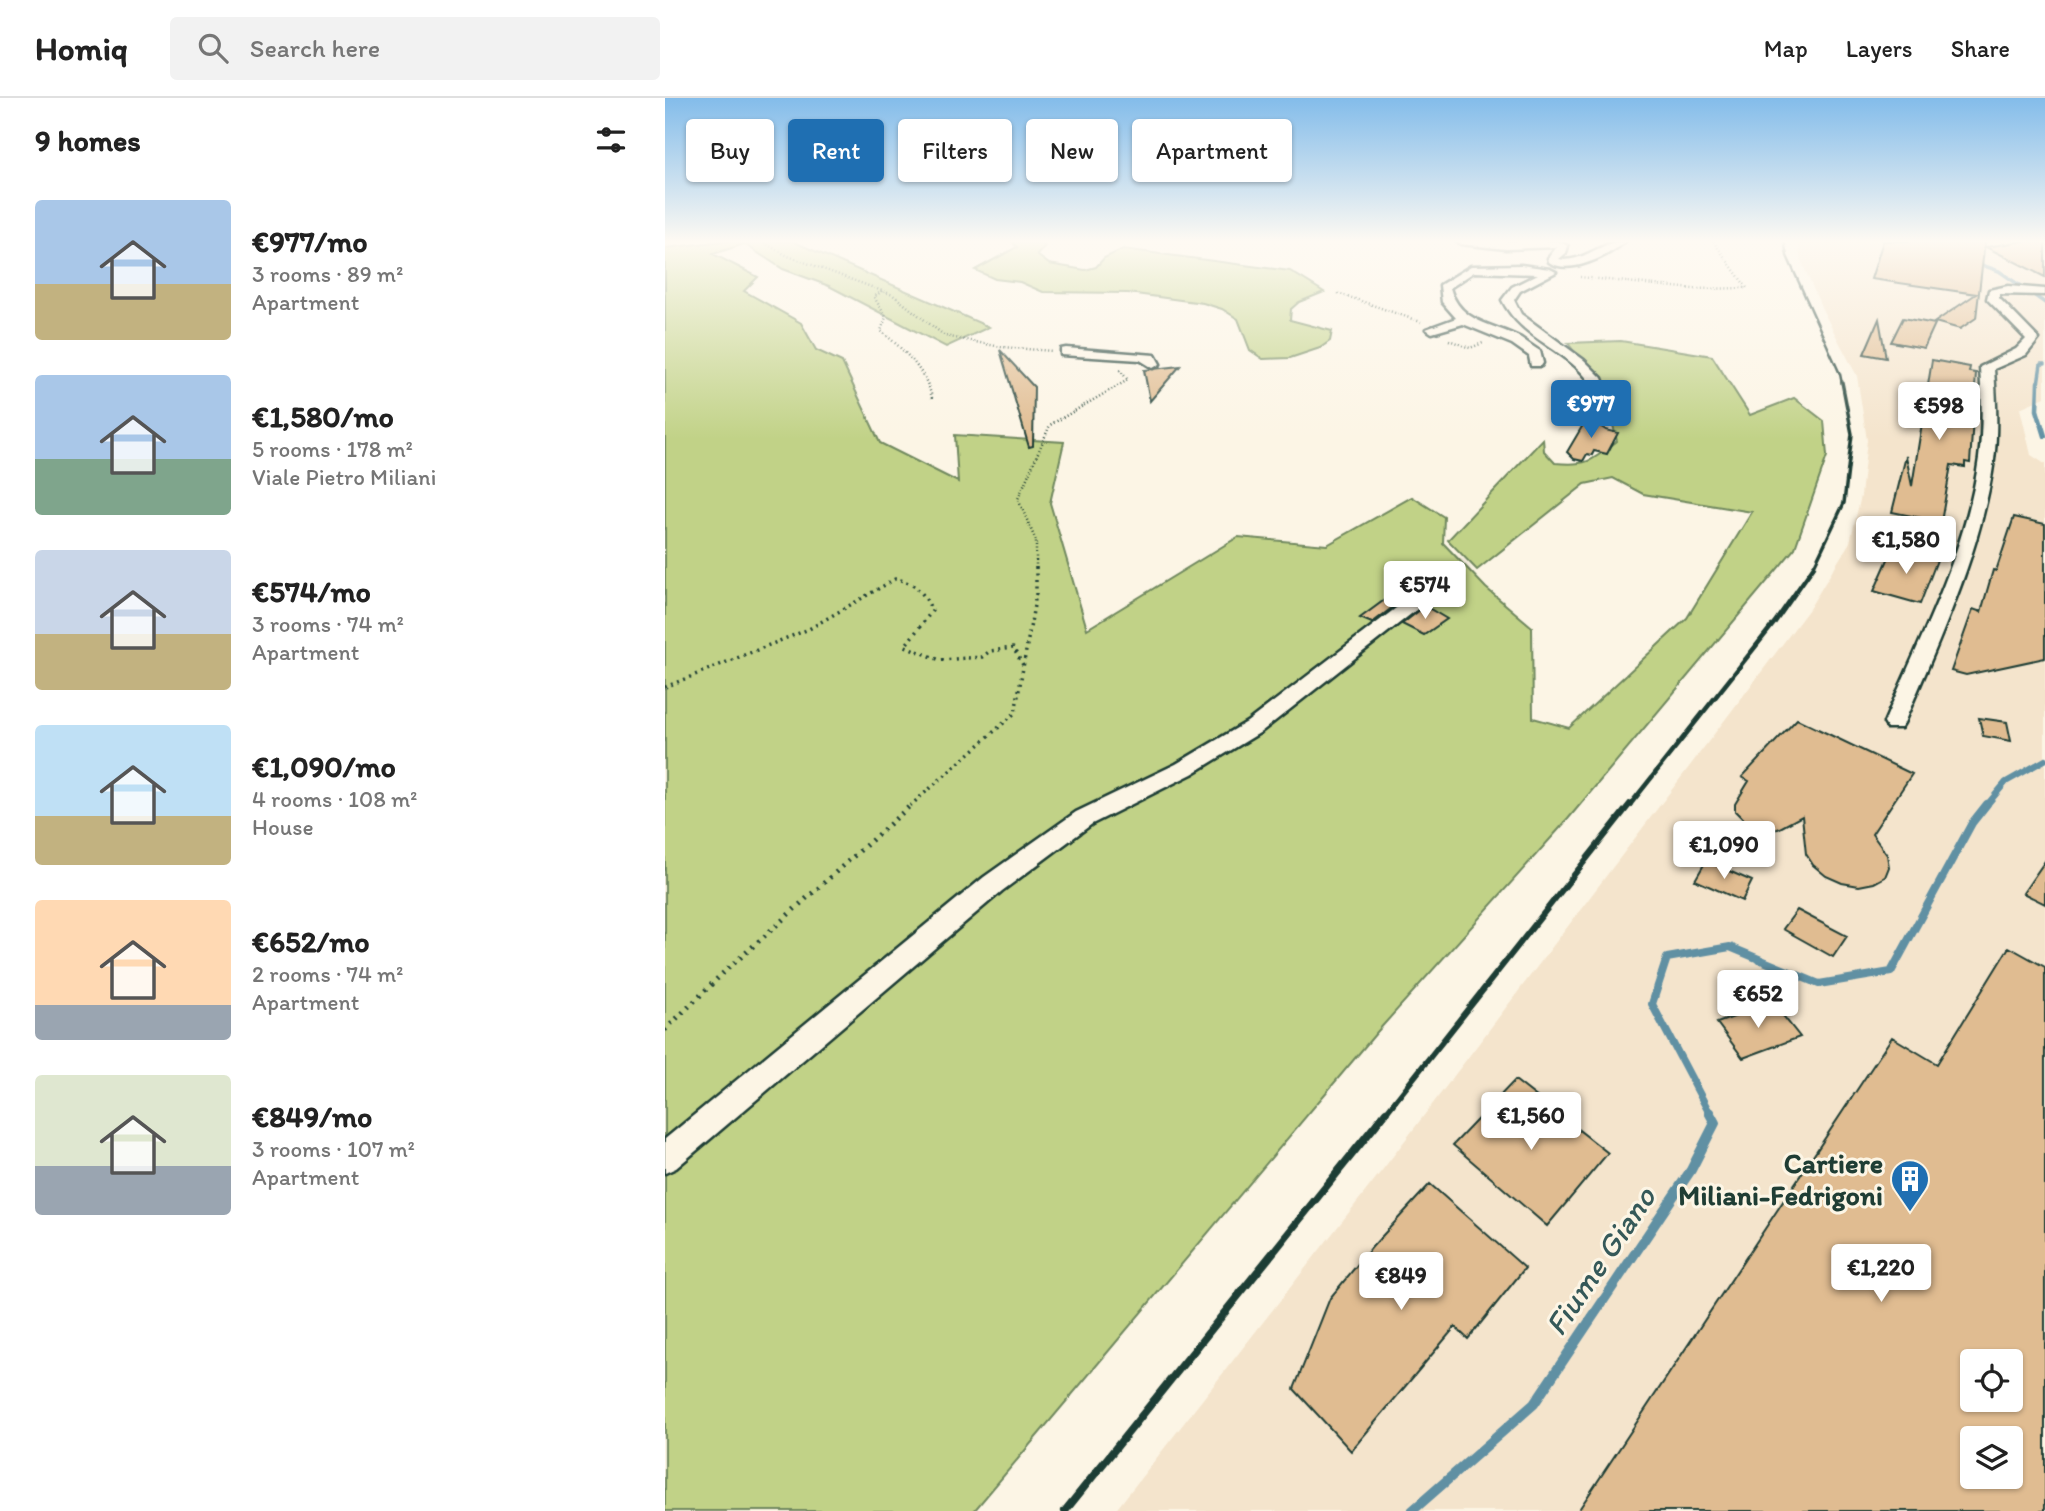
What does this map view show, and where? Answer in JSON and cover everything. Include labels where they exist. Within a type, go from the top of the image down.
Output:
[{"type":"street","points":[[1452,307],[1464,320],[1515,341],[1535,354],[1536,363]]},
{"type":"street","points":[[1511,307],[1516,316],[1579,363],[1597,382],[1605,407],[1604,419]]},
{"type":"street","points":[[1894,723],[1971,534],[1985,459],[1992,400],[1987,368],[2021,352],[2033,339],[2001,307]]},
{"type":"street","points":[[1433,330],[1464,320]]},
{"type":"street","points":[[1066,352],[1140,356],[1150,358],[1153,364]]},
{"type":"street","points":[[665,1158],[993,884],[1084,818],[1184,769],[1254,727],[1419,599]]},
{"type":"path","points":[[883,307],[887,321],[881,331],[905,351],[930,388],[932,398]]},
{"type":"path","points":[[908,307],[945,336],[1001,347],[1066,352]]},
{"type":"path","points":[[665,1030],[722,974],[1015,713],[1036,594],[1036,541],[1019,499],[1050,425],[1128,380],[1115,365]]},
{"type":"path","points":[[665,687],[809,629],[895,579],[910,580],[917,584],[932,611],[905,646],[940,660],[982,657],[990,651],[1013,649],[1023,665]]},
{"type":"shaded area","points":[[1821,307],[2045,307],[2045,397],[2020,408],[2031,455],[2045,464],[2045,1511],[1115,1511],[1387,1164],[1809,609],[1850,542],[1861,496],[1867,440],[1857,376]]},
{"type":"green space","points":[[665,307],[772,307],[801,323],[816,350],[842,362],[880,443],[958,482],[955,435],[1064,442],[1050,503],[1087,629],[1238,537],[1327,545],[1412,497],[1444,517],[1443,543],[1486,588],[1532,627],[1533,718],[1569,728],[1687,618],[1752,512],[1643,494],[1613,478],[1585,484],[1477,570],[1448,540],[1543,439],[1544,451],[1555,463],[1566,464],[1589,461],[1617,441],[1605,393],[1568,343],[1621,341],[1712,356],[1750,415],[1794,398],[1824,421],[1827,456],[1795,548],[1568,819],[1377,1032],[974,1511],[665,1511]]},
{"type":"green space","points":[[869,307],[943,307],[989,327],[946,347]]},
{"type":"green space","points":[[1215,307],[1293,307],[1290,320],[1332,331],[1330,341],[1320,348],[1290,358],[1263,359],[1250,350],[1238,319]]},
{"type":"building","points":[[1957,307],[1977,307],[1976,318],[1960,329],[1935,322]]},
{"type":"building","points":[[1903,318],[1935,324],[1924,348],[1891,342]]},
{"type":"building","points":[[1879,319],[1886,358],[1864,354]]},
{"type":"building","points":[[1000,350],[1034,387],[1033,446],[1029,447]]},
{"type":"building","points":[[1932,360],[1970,367],[1969,372],[1976,373],[1970,463],[1965,462],[1965,467],[1951,465],[1941,522],[1892,512],[1906,456],[1912,486]]},
{"type":"building","points":[[1180,366],[1150,401],[1144,370]]},
{"type":"building","points":[[1576,388],[1591,394],[1575,416],[1556,412]]},
{"type":"building","points":[[1593,408],[1597,424],[1618,433],[1607,454],[1594,451],[1592,455],[1587,454],[1583,461],[1574,459],[1567,452]]},
{"type":"building","points":[[2014,517],[2045,524],[2045,658],[1966,675],[1951,671],[1973,609],[1981,612],[1993,570],[1996,571]]},
{"type":"building","points":[[1893,548],[1937,560],[1920,604],[1874,591]]},
{"type":"building","points":[[1394,593],[1405,598],[1372,623],[1360,618]]},
{"type":"building","points":[[1425,606],[1447,619],[1424,635],[1402,624]]},
{"type":"building","points":[[1979,718],[2007,722],[2011,741],[1983,736]]},
{"type":"building","points":[[1797,719],[1912,774],[1872,834],[1887,855],[1889,867],[1885,877],[1874,883],[1859,886],[1842,883],[1826,876],[1813,865],[1806,854],[1802,816],[1778,829],[1769,830],[1748,824],[1735,811],[1735,804],[1749,781],[1742,777]]},
{"type":"building","points":[[1706,861],[1752,881],[1742,901],[1695,880]]},
{"type":"building","points":[[2045,861],[2045,904],[2023,893]]},
{"type":"building","points":[[1797,910],[1847,936],[1833,957],[1783,929]]},
{"type":"building","name":"Cartiere Miliani-Fedrigoni","points":[[2009,947],[2045,967],[2045,1511],[1578,1511],[1892,1037],[1937,1064]]},
{"type":"building","points":[[1773,1003],[1800,1037],[1743,1058],[1717,1023]]},
{"type":"building","points":[[1515,1080],[1608,1153],[1547,1226],[1453,1145]]},
{"type":"building","points":[[1430,1184],[1525,1268],[1468,1339],[1455,1327],[1351,1451],[1294,1389],[1330,1298]]},
{"type":"waterway","name":"Fiume Giano","points":[[2038,384],[2041,364],[2045,364]]},
{"type":"waterway","name":"Fiume Giano","points":[[2038,382],[2037,410],[2045,436]]},
{"type":"waterway","name":"Fiume Giano","points":[[1986,806],[2006,782],[2045,760]]},
{"type":"waterway","name":"Fiume Giano","points":[[1710,1114],[1652,1004],[1667,958],[1730,947],[1819,984],[1891,972],[1972,823],[1987,804]]},
{"type":"waterway","name":"Fiume Giano","points":[[1412,1511],[1534,1404],[1691,1170],[1715,1123],[1709,1112]]},
{"type":"railway","points":[[1810,307],[1842,384]]},
{"type":"railway","points":[[1814,566],[1844,503],[1852,434],[1842,382]]},
{"type":"railway","points":[[1629,806],[1775,622],[1814,566]]},
{"type":"railway","points":[[1385,1114],[1630,804]]},
{"type":"railway","points":[[1065,1511],[1386,1112]]},
{"type":"place","name":"Cartiere Miliani-Fedrigoni","points":[[1910,1213]]}]
